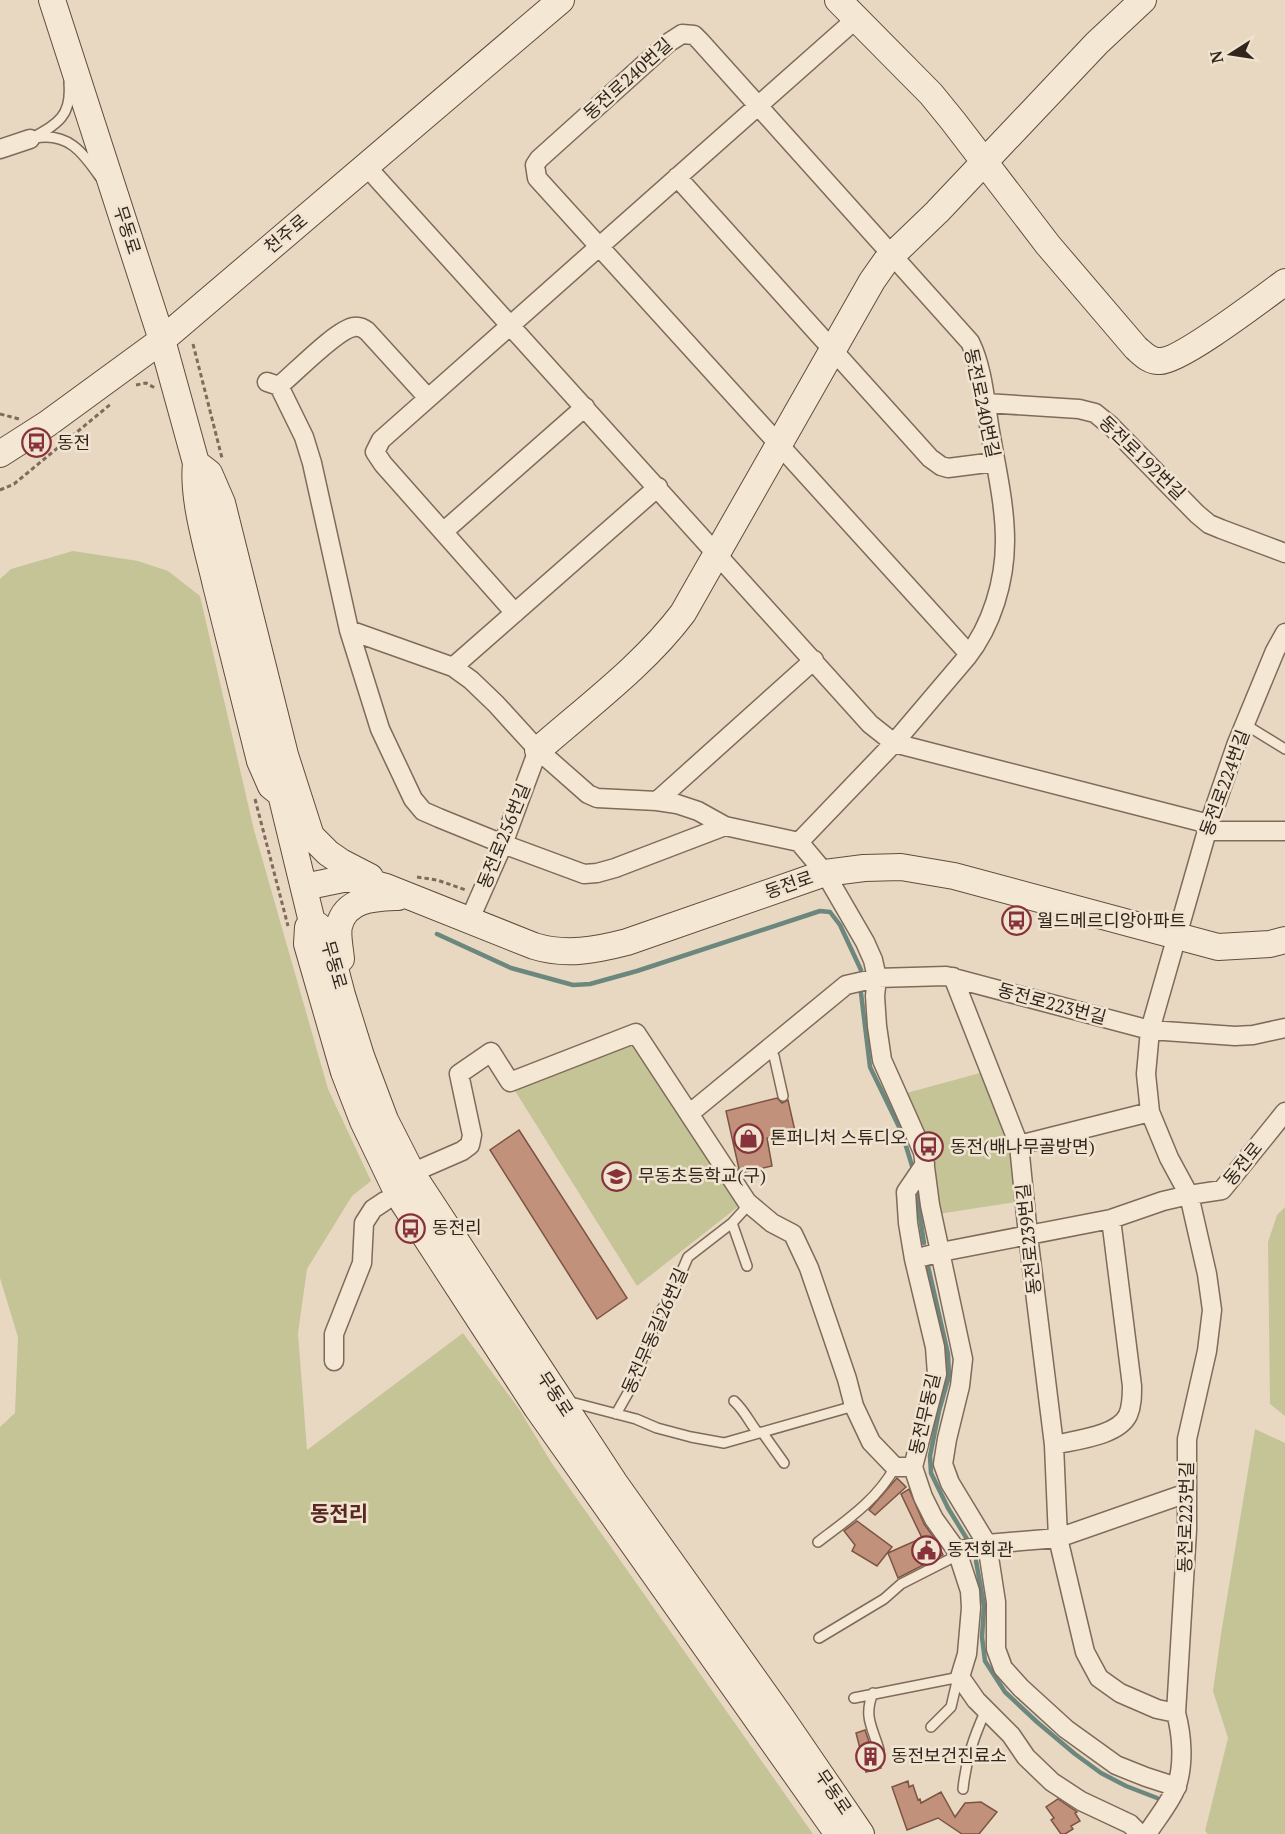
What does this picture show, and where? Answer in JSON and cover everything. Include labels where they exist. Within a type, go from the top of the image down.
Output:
[{"type":"main road","name":"천주로","points":[[0,454],[47,424],[162,340],[561,0]]},
{"type":"main road","points":[[838,0],[931,94],[1076,279],[1148,359],[1158,362],[1180,354],[1285,282]]},
{"type":"main road","points":[[538,750],[643,658],[683,613],[872,281],[892,255],[937,212],[1097,43],[1143,0]]},
{"type":"main road","name":"무동로","points":[[55,11],[162,340],[196,463],[195,475],[208,553],[260,761],[271,786],[281,794],[304,887],[301,927]]},
{"type":"main road","name":"무동로","points":[[196,463],[209,473],[222,503],[285,755],[286,784],[285,791],[281,794]]},
{"type":"main road","points":[[285,755],[311,836],[317,843],[341,862],[412,886]]},
{"type":"main road","name":"동전로","points":[[304,887],[343,879],[357,879],[386,887],[412,886],[469,921],[550,951],[594,950],[627,942],[825,873],[864,868],[901,867],[954,876],[1218,947],[1270,944],[1285,940]]},
{"type":"main road","points":[[342,995],[339,926],[346,913],[355,904],[364,900],[412,886]]},
{"type":"main road","name":"무동로","points":[[301,927],[324,930],[361,1056],[385,1120],[414,1177],[614,1482],[779,1714],[861,1834]]},
{"type":"main road","name":"무동로","points":[[301,927],[308,927],[307,944],[344,1072],[363,1121],[399,1196],[537,1408],[838,1834]]},
{"type":"street","points":[[515,613],[382,464],[375,452],[381,440],[856,19]]},
{"type":"street","name":"동전로240번길","points":[[799,842],[894,743],[969,654],[979,641],[990,619],[1000,586],[1003,566],[1005,541],[1001,494],[975,352],[970,342],[694,35],[682,34],[668,43],[539,159],[535,165],[537,178],[969,654]]},
{"type":"street","points":[[0,148],[30,139]]},
{"type":"street","points":[[366,166],[870,724],[894,743],[1208,828],[1285,831]]},
{"type":"street","points":[[677,177],[930,458],[940,466],[948,468],[995,462]]},
{"type":"street","points":[[428,398],[361,327],[353,327],[333,339],[273,384],[304,436],[349,630],[380,729],[413,799],[423,811],[584,874],[615,868],[725,826]]},
{"type":"street","name":"동전로192번길","points":[[985,403],[1078,409],[1095,413],[1111,426],[1209,524],[1285,553]]},
{"type":"street","points":[[443,532],[585,407]]},
{"type":"street","points":[[453,667],[658,487]]},
{"type":"street","points":[[349,630],[453,667],[471,680],[538,750],[588,794],[597,798],[677,804],[698,811],[725,826],[799,842],[825,873],[873,960],[877,978],[875,996],[882,1060],[924,1158],[930,1205],[963,1359],[960,1386],[943,1464],[950,1483],[987,1544],[996,1602],[996,1649],[1003,1668],[1021,1688],[1066,1729],[1116,1765],[1177,1787]]},
{"type":"street","name":"동전로224번길","points":[[1178,936],[1208,828],[1237,743],[1280,654],[1285,633]]},
{"type":"street","points":[[657,801],[814,660]]},
{"type":"street","name":"동전로256번길","points":[[469,921],[503,844],[538,750]]},
{"type":"street","name":"동전로223번길","points":[[1147,1834],[1177,1787],[1181,1766],[1180,1728],[1176,1713],[1187,1530],[1187,1439],[1207,1351],[1212,1310],[1207,1274],[1189,1195],[1169,1158],[1150,1112],[1146,1074],[1150,1030],[1178,936]]},
{"type":"street","points":[[689,1113],[846,985],[877,978],[953,977]]},
{"type":"street","name":"동전로223번길","points":[[953,977],[1150,1030],[1235,1036],[1253,1035],[1285,1028]]},
{"type":"street","name":"동전로239번길","points":[[953,977],[1019,1145],[1054,1445],[1058,1538],[1085,1652],[1099,1678],[1120,1693],[1157,1709],[1176,1713]]},
{"type":"street","points":[[423,1168],[462,1151],[470,1145],[472,1135],[459,1074],[491,1052],[510,1082],[636,1033],[747,1202],[772,1223],[793,1234],[847,1379],[854,1406],[871,1442],[904,1467]]},
{"type":"street","points":[[1019,1145],[1150,1112]]},
{"type":"street","name":"동전로","points":[[1189,1195],[1222,1190],[1285,1112]]},
{"type":"street","name":"동전무동길","points":[[924,1158],[906,1192],[914,1259],[935,1347],[937,1374],[904,1467],[957,1553],[967,1579],[971,1608],[967,1654],[959,1677]]},
{"type":"street","points":[[914,1259],[1111,1220],[1163,1201],[1189,1195]]},
{"type":"street","points":[[334,1361],[334,1334],[362,1263],[364,1223],[373,1209],[385,1201]]},
{"type":"street","points":[[1054,1445],[1113,1430],[1127,1416],[1132,1401],[1111,1220]]},
{"type":"street","points":[[957,1553],[987,1544],[1058,1538],[1187,1493]]},
{"type":"street","points":[[959,1677],[988,1714],[1011,1735],[1026,1757],[1052,1782],[1081,1801],[1130,1824],[1140,1834]]},
{"type":"lane","points":[[30,139],[58,121],[69,105],[68,77],[55,11]]},
{"type":"lane","points":[[30,139],[43,136],[54,137],[78,148],[120,207]]},
{"type":"lane","points":[[1246,725],[1285,749]]},
{"type":"lane","points":[[766,1050],[774,1056],[783,1096]]},
{"type":"lane","name":"동전무동길26번길","points":[[616,1414],[633,1384],[658,1315],[672,1294],[688,1257],[732,1223],[743,1211],[747,1202]]},
{"type":"lane","points":[[732,1223],[747,1266]]},
{"type":"lane","name":"동전무동길26번길","points":[[556,1396],[691,1437],[724,1443],[854,1406]]},
{"type":"lane","points":[[735,1401],[745,1411],[748,1421],[784,1463]]},
{"type":"lane","points":[[818,1542],[870,1502],[904,1467]]},
{"type":"lane","points":[[819,1638],[884,1599],[901,1584],[957,1553]]},
{"type":"lane","points":[[854,1698],[959,1677],[951,1707],[931,1727]]},
{"type":"lane","points":[[873,1694],[868,1717],[879,1750]]},
{"type":"lane","points":[[963,1789],[965,1765],[974,1737],[985,1712],[988,1714]]},
{"type":"path","points":[[193,344],[223,459]]},
{"type":"path","points":[[134,386],[146,382],[155,387],[158,393]]},
{"type":"path","points":[[0,490],[14,484],[116,401]]},
{"type":"path","points":[[252,791],[301,927]]},
{"type":"path","points":[[412,886],[436,880],[466,890],[472,888]]},
{"type":"green space","points":[[73,551],[138,561],[168,571],[200,596],[254,830],[328,1089],[371,1181],[352,1196],[307,1269],[298,1333],[307,1450],[463,1333],[519,1409],[551,1462],[813,1834],[0,1834],[0,1427],[15,1413],[18,1337],[0,1278],[0,579],[11,569]]},
{"type":"green space","name":"무동초등학교(구)","points":[[635,1037],[744,1202],[637,1286],[512,1086]]},
{"type":"green space","points":[[980,1073],[1009,1140],[1016,1202],[938,1214],[934,1156],[903,1094]]},
{"type":"green space","points":[[1285,1207],[1285,1416],[1270,1404],[1268,1242],[1277,1215]]},
{"type":"green space","points":[[1255,1429],[1285,1443],[1285,1834],[1208,1834],[1205,1831],[1228,1738],[1213,1691]]},
{"type":"building","name":"톤퍼니처 스튜디오","points":[[777,1098],[782,1103],[788,1100],[795,1131],[767,1138],[772,1166],[741,1173],[726,1111]]},
{"type":"building","points":[[519,1130],[627,1298],[597,1319],[490,1150]]},
{"type":"building","points":[[897,1478],[906,1487],[875,1515],[869,1510]]},
{"type":"building","points":[[909,1489],[924,1524],[943,1555],[898,1578],[888,1553],[922,1538],[901,1494]]},
{"type":"building","points":[[857,1521],[892,1547],[877,1566],[852,1551],[855,1545],[844,1531]]},
{"type":"building","name":"동전보건진료소","points":[[865,1730],[881,1768],[866,1772],[856,1733]]},
{"type":"building","points":[[908,1781],[909,1787],[913,1785],[921,1803],[941,1792],[955,1817],[965,1803],[981,1802],[997,1812],[979,1834],[962,1834],[938,1818],[907,1830],[892,1787]]},
{"type":"building","points":[[1058,1799],[1077,1812],[1075,1813],[1080,1821],[1071,1826],[1073,1829],[1065,1834],[1061,1834],[1051,1820],[1054,1818],[1046,1807]]},
{"type":"waterway","points":[[437,934],[511,968],[573,985],[590,984],[637,971],[820,911],[830,912],[840,925],[861,970]]},
{"type":"waterway","points":[[861,993],[870,1067],[902,1133],[913,1169]]},
{"type":"waterway","points":[[916,1190],[924,1243]]},
{"type":"waterway","points":[[928,1266],[948,1354],[949,1376],[930,1456],[931,1473],[948,1508],[967,1539]]},
{"type":"waterway","points":[[976,1561],[984,1606],[982,1637],[985,1661],[1005,1692],[1037,1722],[1101,1773],[1157,1798]]},
{"type":"place","name":"동전","points":[[36,443]]},
{"type":"place","name":"월드메르디앙아파트","points":[[1016,921]]},
{"type":"place","name":"톤퍼니처 스튜디오","points":[[749,1138]]},
{"type":"place","name":"동전(배나무골방면)","points":[[929,1147]]},
{"type":"place","name":"무동초등학교(구)","points":[[617,1176]]},
{"type":"place","name":"동전리","points":[[411,1228]]},
{"type":"place","name":"동전회관","points":[[926,1550]]},
{"type":"place","name":"동전보건진료소","points":[[870,1756]]},
{"type":"district","name":"동전리","points":[[339,1514]]}]
